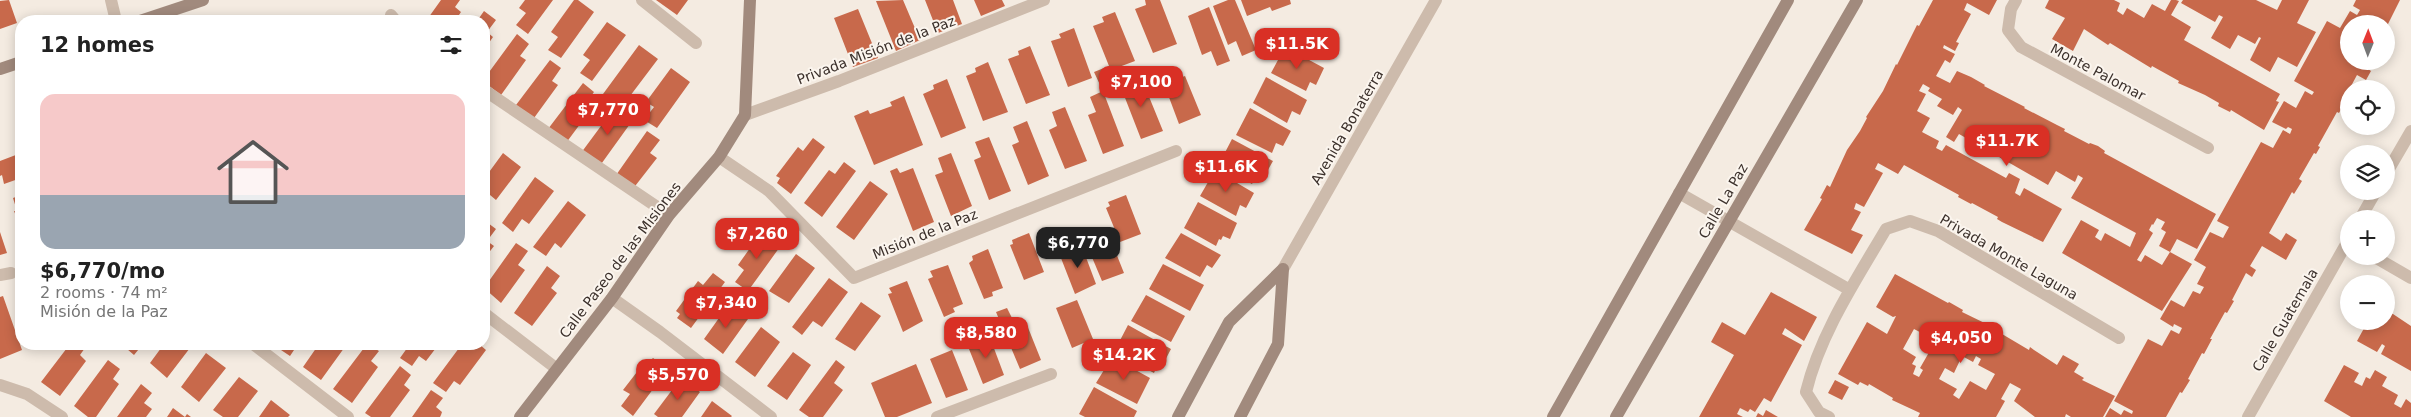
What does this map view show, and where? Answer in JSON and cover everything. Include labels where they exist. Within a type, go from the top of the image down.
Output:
[{"type":"main road","points":[[158,15],[203,0]]},
{"type":"main road","name":"Calle Paseo de las Misiones","points":[[520,417],[612,298],[669,215],[719,157],[745,115],[750,0]]},
{"type":"main road","points":[[1553,417],[1788,0]]},
{"type":"main road","name":"Calle La Paz","points":[[1616,417],[1857,0]]},
{"type":"main road","points":[[0,69],[15,64]]},
{"type":"main road","name":"Avenida Bonaterra","points":[[1178,417],[1229,322],[1283,269]]},
{"type":"main road","name":"Avenida Bonaterra","points":[[1240,417],[1278,344],[1283,269]]},
{"type":"street","points":[[111,0],[115,15]]},
{"type":"street","points":[[642,0],[696,43]]},
{"type":"street","name":"Privada Misión de la Paz","points":[[745,115],[1044,0]]},
{"type":"street","name":"Avenida Bonaterra","points":[[1283,269],[1436,0]]},
{"type":"street","name":"Monte Palomar","points":[[2016,0],[2011,9],[2008,30],[2021,47],[2208,148]]},
{"type":"street","points":[[490,94],[669,215]]},
{"type":"street","points":[[2395,159],[2411,131]]},
{"type":"street","name":"Misión de la Paz","points":[[719,157],[769,190],[854,278],[1176,151]]},
{"type":"street","points":[[1678,193],[1850,290]]},
{"type":"street","name":"Privada Monte Laguna","points":[[1829,417],[1819,412],[1806,392],[1812,368],[1850,290],[1886,228],[1910,221],[1938,231],[2119,338]]},
{"type":"street","name":"Calle Guatemala","points":[[2248,417],[2340,255]]},
{"type":"street","points":[[2389,265],[2411,278]]},
{"type":"street","points":[[612,298],[660,332],[771,417]]},
{"type":"street","points":[[490,318],[557,369]]},
{"type":"street","points":[[261,350],[348,417]]},
{"type":"street","points":[[938,417],[1051,374]]},
{"type":"street","points":[[0,384],[28,394],[62,417]]},
{"type":"building","points":[[9,0],[15,17],[15,24],[0,29],[0,1]]},
{"type":"building","points":[[441,0],[460,0],[455,7],[461,12],[459,15],[430,15]]},
{"type":"building","points":[[525,0],[553,0],[528,34],[516,25],[526,13],[519,8]]},
{"type":"building","points":[[574,0],[578,0],[594,12],[561,58],[548,50],[558,37],[551,32]]},
{"type":"building","points":[[656,0],[688,0],[677,15]]},
{"type":"building","points":[[903,0],[920,40],[896,51],[876,1]]},
{"type":"building","points":[[925,0],[953,0],[962,24],[938,33]]},
{"type":"building","points":[[974,0],[1002,0],[1005,6],[981,16]]},
{"type":"building","points":[[1145,0],[1160,0],[1177,44],[1153,53],[1135,9],[1146,5]]},
{"type":"building","points":[[1228,0],[1235,0],[1256,50],[1242,56],[1236,41],[1228,45],[1213,6]]},
{"type":"building","points":[[1241,0],[1290,0],[1291,4],[1272,11],[1270,7],[1247,16]]},
{"type":"building","points":[[1933,0],[1997,0],[1989,15],[1967,3],[1964,10],[1971,14],[1956,42],[1959,43],[1955,51],[1944,45],[1943,48],[1955,54],[1950,63],[1945,60],[1936,76],[1950,83],[1957,71],[1971,77],[1984,86],[2065,129],[2064,131],[2089,144],[2098,146],[2105,151],[2104,153],[2216,214],[2197,249],[2177,239],[2170,252],[2192,264],[2162,311],[2062,253],[2081,220],[2099,230],[2095,237],[2101,241],[2105,233],[2130,247],[2136,233],[2071,198],[2083,178],[2078,175],[2075,182],[2056,171],[2048,185],[1959,134],[1954,142],[1946,137],[1962,110],[1958,107],[1953,115],[1937,106],[1942,99],[1928,91],[1930,88],[1923,84],[1919,91],[1926,94],[1917,111],[1930,118],[1922,132],[1939,141],[1936,148],[1942,151],[1946,145],[2006,178],[2009,173],[2020,179],[2015,193],[2020,196],[2024,188],[2062,209],[2043,242],[2002,222],[1997,219],[1998,217],[1958,197],[1959,195],[1904,165],[1898,174],[1878,163],[1875,169],[1883,173],[1864,207],[1856,203],[1854,209],[1861,212],[1851,230],[1863,235],[1852,254],[1804,230],[1822,199],[1820,198],[1827,185],[1830,187],[1847,150],[1883,91],[1917,25],[1919,26]],"holes":[[[2157,218],[2165,222],[2161,229],[2166,232],[2159,246],[2170,252],[2162,265],[2145,255],[2141,262],[2137,260],[2153,233],[2149,230]]]},
{"type":"building","points":[[2049,0],[2114,0],[2120,3],[2117,11],[2123,15],[2127,8],[2144,18],[2152,4],[2165,11],[2171,0],[2179,1],[2171,15],[2191,27],[2184,40],[2280,94],[2276,101],[2279,102],[2264,130],[2231,110],[2230,112],[2218,106],[2219,103],[2178,83],[2179,81],[2152,66],[2151,68],[2110,43],[2108,45],[2084,29],[2073,51],[2052,39],[2065,18],[2045,8]]},
{"type":"building","points":[[2183,0],[2256,0],[2277,10],[2282,0],[2309,0],[2297,23],[2316,32],[2297,67],[2278,57],[2270,72],[2250,60],[2261,38],[2259,37],[2255,44],[2238,35],[2230,49],[2211,38],[2223,17],[2219,15],[2215,22],[2181,3]]},
{"type":"building","points":[[2356,0],[2400,0],[2392,15],[2357,15],[2360,10],[2353,6]]},
{"type":"building","points":[[1209,7],[1230,61],[1217,66],[1211,51],[1202,55],[1188,16]]},
{"type":"building","points":[[858,9],[878,58],[853,67],[834,18]]},
{"type":"building","points":[[484,11],[489,15],[481,15]]},
{"type":"building","points":[[2350,11],[2357,15],[2348,15]]},
{"type":"building","points":[[1115,12],[1135,61],[1111,70],[1115,81],[1101,87],[1094,72],[1109,66],[1093,26],[1104,22],[1102,17]]},
{"type":"building","points":[[490,16],[496,20],[490,28]]},
{"type":"building","points":[[2327,21],[2340,28],[2340,70],[2371,71],[2366,80],[2357,75],[2354,80],[2340,80],[2340,111],[2337,112],[2318,146],[2320,147],[2316,154],[2314,153],[2299,179],[2302,181],[2294,194],[2292,192],[2269,233],[2281,241],[2286,233],[2297,240],[2286,260],[2262,246],[2250,266],[2256,270],[2252,277],[2246,273],[2232,300],[2234,301],[2227,313],[2225,312],[2204,354],[2202,353],[2188,379],[2190,380],[2182,393],[2180,392],[2166,417],[2105,417],[2110,408],[2121,415],[2124,410],[2132,414],[2133,411],[2114,401],[2148,339],[2162,346],[2171,330],[2179,334],[2182,328],[2174,324],[2173,327],[2160,319],[2171,300],[2184,307],[2193,291],[2200,294],[2204,287],[2197,284],[2206,267],[2194,260],[2210,232],[2223,238],[2229,227],[2217,221],[2261,142],[2273,148],[2283,130],[2290,134],[2292,129],[2288,127],[2286,129],[2272,122],[2284,101],[2296,108],[2305,91],[2312,95],[2314,92],[2294,81]]},
{"type":"building","points":[[607,22],[626,35],[592,81],[580,73],[590,60],[583,55]]},
{"type":"building","points":[[1074,28],[1092,78],[1068,87],[1051,41],[1061,38],[1059,34]]},
{"type":"building","points":[[517,34],[529,44],[520,56],[526,60],[501,95],[490,87],[490,71]]},
{"type":"building","points":[[639,45],[658,59],[624,104],[616,98],[613,101],[603,94]]},
{"type":"building","points":[[1030,46],[1050,95],[1026,104],[1008,59],[1019,55],[1018,51]]},
{"type":"building","points":[[1285,47],[1324,68],[1316,85],[1310,82],[1306,91],[1271,73]]},
{"type":"building","points":[[550,60],[561,68],[552,81],[558,85],[534,118],[516,105]]},
{"type":"building","points":[[988,62],[1008,112],[983,121],[966,76],[976,72],[975,68]]},
{"type":"building","points":[[671,68],[690,82],[657,128],[644,120],[654,107],[646,102]]},
{"type":"building","points":[[1185,76],[1201,115],[1179,124],[1164,84]]},
{"type":"building","points":[[1141,77],[1163,131],[1141,139],[1120,85]]},
{"type":"building","points":[[1266,77],[1307,100],[1300,115],[1292,111],[1287,123],[1253,103]]},
{"type":"building","points":[[947,79],[966,128],[941,138],[923,94],[934,89],[933,85]]},
{"type":"building","points":[[583,83],[594,92],[585,104],[592,108],[566,143],[548,129]]},
{"type":"building","points":[[1103,91],[1124,146],[1103,154],[1088,115],[1096,112],[1090,97]]},
{"type":"building","points":[[904,96],[923,145],[874,165],[854,116],[868,110],[870,114],[892,106],[890,102]]},
{"type":"building","points":[[615,107],[622,113],[624,109],[635,117],[599,167],[581,153]]},
{"type":"building","points":[[1065,107],[1087,161],[1065,169],[1049,130],[1057,126],[1052,112]]},
{"type":"building","points":[[1250,108],[1291,131],[1283,146],[1276,143],[1272,153],[1236,135]]},
{"type":"building","points":[[1027,121],[1049,176],[1028,185],[1012,145],[1019,142],[1013,127]]},
{"type":"building","points":[[647,131],[660,140],[650,153],[657,158],[632,190],[614,178]]},
{"type":"building","points":[[989,137],[1011,191],[989,200],[974,160],[981,157],[975,142]]},
{"type":"building","points":[[813,138],[825,147],[791,194],[777,183],[780,178],[776,176],[798,147],[803,151]]},
{"type":"building","points":[[1232,139],[1273,161],[1264,177],[1258,173],[1252,184],[1218,166]]},
{"type":"building","points":[[503,153],[521,167],[496,200],[490,195],[490,171]]},
{"type":"building","points":[[951,153],[972,206],[951,216],[935,175],[943,172],[938,158]]},
{"type":"building","points":[[15,155],[15,180],[4,184],[2,175],[0,176],[0,161]]},
{"type":"building","points":[[844,162],[856,171],[822,217],[804,203],[829,170],[835,174]]},
{"type":"building","points":[[897,168],[900,173],[913,168],[934,222],[913,231],[890,171]]},
{"type":"building","points":[[1215,170],[1254,193],[1246,208],[1240,205],[1236,216],[1200,196]]},
{"type":"building","points":[[535,177],[554,191],[529,224],[522,219],[513,232],[502,223]]},
{"type":"building","points":[[870,181],[888,194],[854,240],[836,227]]},
{"type":"building","points":[[1126,195],[1141,234],[1120,242],[1106,208],[1110,206],[1108,202]]},
{"type":"building","points":[[568,201],[586,215],[561,248],[555,243],[546,256],[533,247]]},
{"type":"building","points":[[1198,202],[1237,223],[1230,239],[1223,236],[1221,240],[1219,239],[1216,246],[1184,228]]},
{"type":"building","points":[[490,224],[496,229],[490,237]]},
{"type":"building","points":[[0,232],[7,253],[0,255]]},
{"type":"building","points":[[767,233],[782,244],[748,291],[735,282],[744,270],[738,265],[760,234],[764,237]]},
{"type":"building","points":[[1029,233],[1044,272],[1024,280],[1010,245],[1013,244],[1012,240]]},
{"type":"building","points":[[1108,233],[1124,273],[1102,281],[1086,243]]},
{"type":"building","points":[[1181,233],[1221,255],[1212,268],[1207,265],[1200,277],[1165,258]]},
{"type":"building","points":[[490,243],[494,246],[490,251]]},
{"type":"building","points":[[516,243],[528,251],[518,265],[525,270],[501,303],[490,293],[490,280]]},
{"type":"building","points":[[1081,244],[1096,284],[1075,294],[1059,253]]},
{"type":"building","points":[[988,249],[1003,288],[992,292],[993,296],[984,299],[969,263],[973,260],[972,256]]},
{"type":"building","points":[[796,254],[815,268],[789,303],[769,291]]},
{"type":"building","points":[[1163,264],[1204,285],[1190,311],[1149,289]]},
{"type":"building","points":[[948,265],[963,304],[953,308],[955,312],[944,317],[928,279],[933,277],[930,271]]},
{"type":"building","points":[[547,266],[560,276],[551,288],[557,293],[532,326],[514,313]]},
{"type":"building","points":[[713,273],[725,282],[691,328],[677,318],[680,314],[676,311],[698,281],[703,285]]},
{"type":"building","points":[[1895,274],[1949,302],[1963,310],[1962,312],[2003,332],[2002,334],[2029,350],[2030,347],[2057,365],[2063,355],[2079,364],[2074,372],[2084,378],[2082,380],[2115,396],[2103,417],[2071,417],[2066,414],[2065,417],[2035,417],[2014,401],[2021,389],[2010,383],[2001,399],[2005,401],[1996,417],[1918,417],[1920,413],[1892,400],[1893,398],[1869,384],[1868,386],[1860,382],[1858,385],[1838,374],[1867,322],[1887,334],[1896,316],[1893,317],[1876,307]],"holes":[[[1914,329],[1933,339],[1937,333],[1939,335],[1920,368],[1923,370],[1919,377],[1913,374],[1916,366],[1912,364],[1916,357],[1903,349]],[[1962,356],[1973,362],[1976,356],[1981,359],[1978,365],[1995,374],[1986,390],[1970,381],[1959,399],[1953,395],[1957,389],[1939,379],[1945,368],[1954,373]]]},
{"type":"building","points":[[829,278],[848,292],[822,327],[813,321],[802,335],[792,327]]},
{"type":"building","points":[[907,281],[923,321],[903,332],[888,294],[892,293],[889,288]]},
{"type":"building","points":[[1771,292],[1817,317],[1804,341],[1785,328],[1782,334],[1802,345],[1771,402],[1764,398],[1755,412],[1750,409],[1748,412],[1740,408],[1737,414],[1743,417],[1699,417],[1734,355],[1711,342],[1722,322],[1745,335]]},
{"type":"building","points":[[1146,295],[1185,316],[1171,342],[1131,321]]},
{"type":"building","points":[[3,296],[15,330],[15,350],[22,350],[0,359],[0,297]]},
{"type":"building","points":[[1077,300],[1093,339],[1072,348],[1056,308]]},
{"type":"building","points":[[861,302],[881,316],[855,351],[835,339]]},
{"type":"building","points":[[729,304],[748,319],[723,354],[704,339]]},
{"type":"building","points":[[1007,308],[1015,324],[1025,320],[1041,360],[1020,369],[996,312]]},
{"type":"building","points":[[2395,315],[2411,326],[2411,371],[2381,354],[2385,346],[2382,344],[2377,352],[2357,341],[2363,330],[2395,330]]},
{"type":"building","points":[[1128,325],[1171,349],[1161,368],[1157,366],[1154,373],[1114,352]]},
{"type":"building","points":[[761,327],[780,342],[755,377],[735,362]]},
{"type":"building","points":[[989,335],[1004,375],[983,384],[967,344]]},
{"type":"building","points":[[65,350],[84,350],[80,355],[86,361],[60,396],[41,382]]},
{"type":"building","points":[[128,350],[138,350],[134,355]]},
{"type":"building","points":[[160,350],[188,350],[167,378],[150,363]]},
{"type":"building","points":[[281,350],[294,350],[290,356]]},
{"type":"building","points":[[315,350],[343,350],[321,380],[303,367]]},
{"type":"building","points":[[362,350],[379,351],[371,361],[378,367],[352,403],[333,389]]},
{"type":"building","points":[[406,350],[434,350],[426,361],[419,356],[412,366],[400,358]]},
{"type":"building","points":[[458,350],[486,350],[460,385],[454,381],[446,392],[433,383]]},
{"type":"building","points":[[952,350],[968,390],[946,398],[930,359]]},
{"type":"building","points":[[793,352],[811,365],[787,400],[767,386]]},
{"type":"building","points":[[206,353],[226,368],[199,402],[181,387]]},
{"type":"building","points":[[1112,357],[1150,378],[1137,404],[1096,383]]},
{"type":"building","points":[[653,358],[668,369],[633,416],[621,406],[630,394],[623,390],[647,359],[650,361]]},
{"type":"building","points":[[108,360],[120,369],[113,379],[119,384],[96,417],[88,417],[74,406]]},
{"type":"building","points":[[836,360],[845,367],[834,383],[843,390],[823,417],[809,417],[799,410]]},
{"type":"building","points":[[916,364],[932,403],[897,417],[885,417],[871,383]]},
{"type":"building","points":[[2344,365],[2359,373],[2354,382],[2362,386],[2366,377],[2370,379],[2375,370],[2387,377],[2382,386],[2398,395],[2394,404],[2401,408],[2406,399],[2411,403],[2411,417],[2351,417],[2324,401]]},
{"type":"building","points":[[400,366],[411,375],[404,385],[410,390],[390,417],[371,417],[365,413]]},
{"type":"building","points":[[239,377],[258,391],[238,417],[223,417],[213,410]]},
{"type":"building","points":[[681,378],[700,392],[682,417],[658,417],[654,414]]},
{"type":"building","points":[[1835,380],[1849,387],[1842,400],[1828,393]]},
{"type":"building","points":[[141,384],[152,393],[144,403],[152,409],[146,417],[117,417]]},
{"type":"building","points":[[1094,387],[1137,411],[1134,417],[1085,417],[1079,414]]},
{"type":"building","points":[[431,390],[443,398],[436,407],[442,412],[440,417],[412,417]]},
{"type":"building","points":[[271,400],[290,415],[288,417],[259,417]]},
{"type":"building","points":[[712,401],[732,416],[701,417]]},
{"type":"building","points":[[173,408],[185,417],[167,417]]},
{"type":"building","points":[[1766,410],[1778,417],[1756,417],[1758,413],[1763,416]]}]
